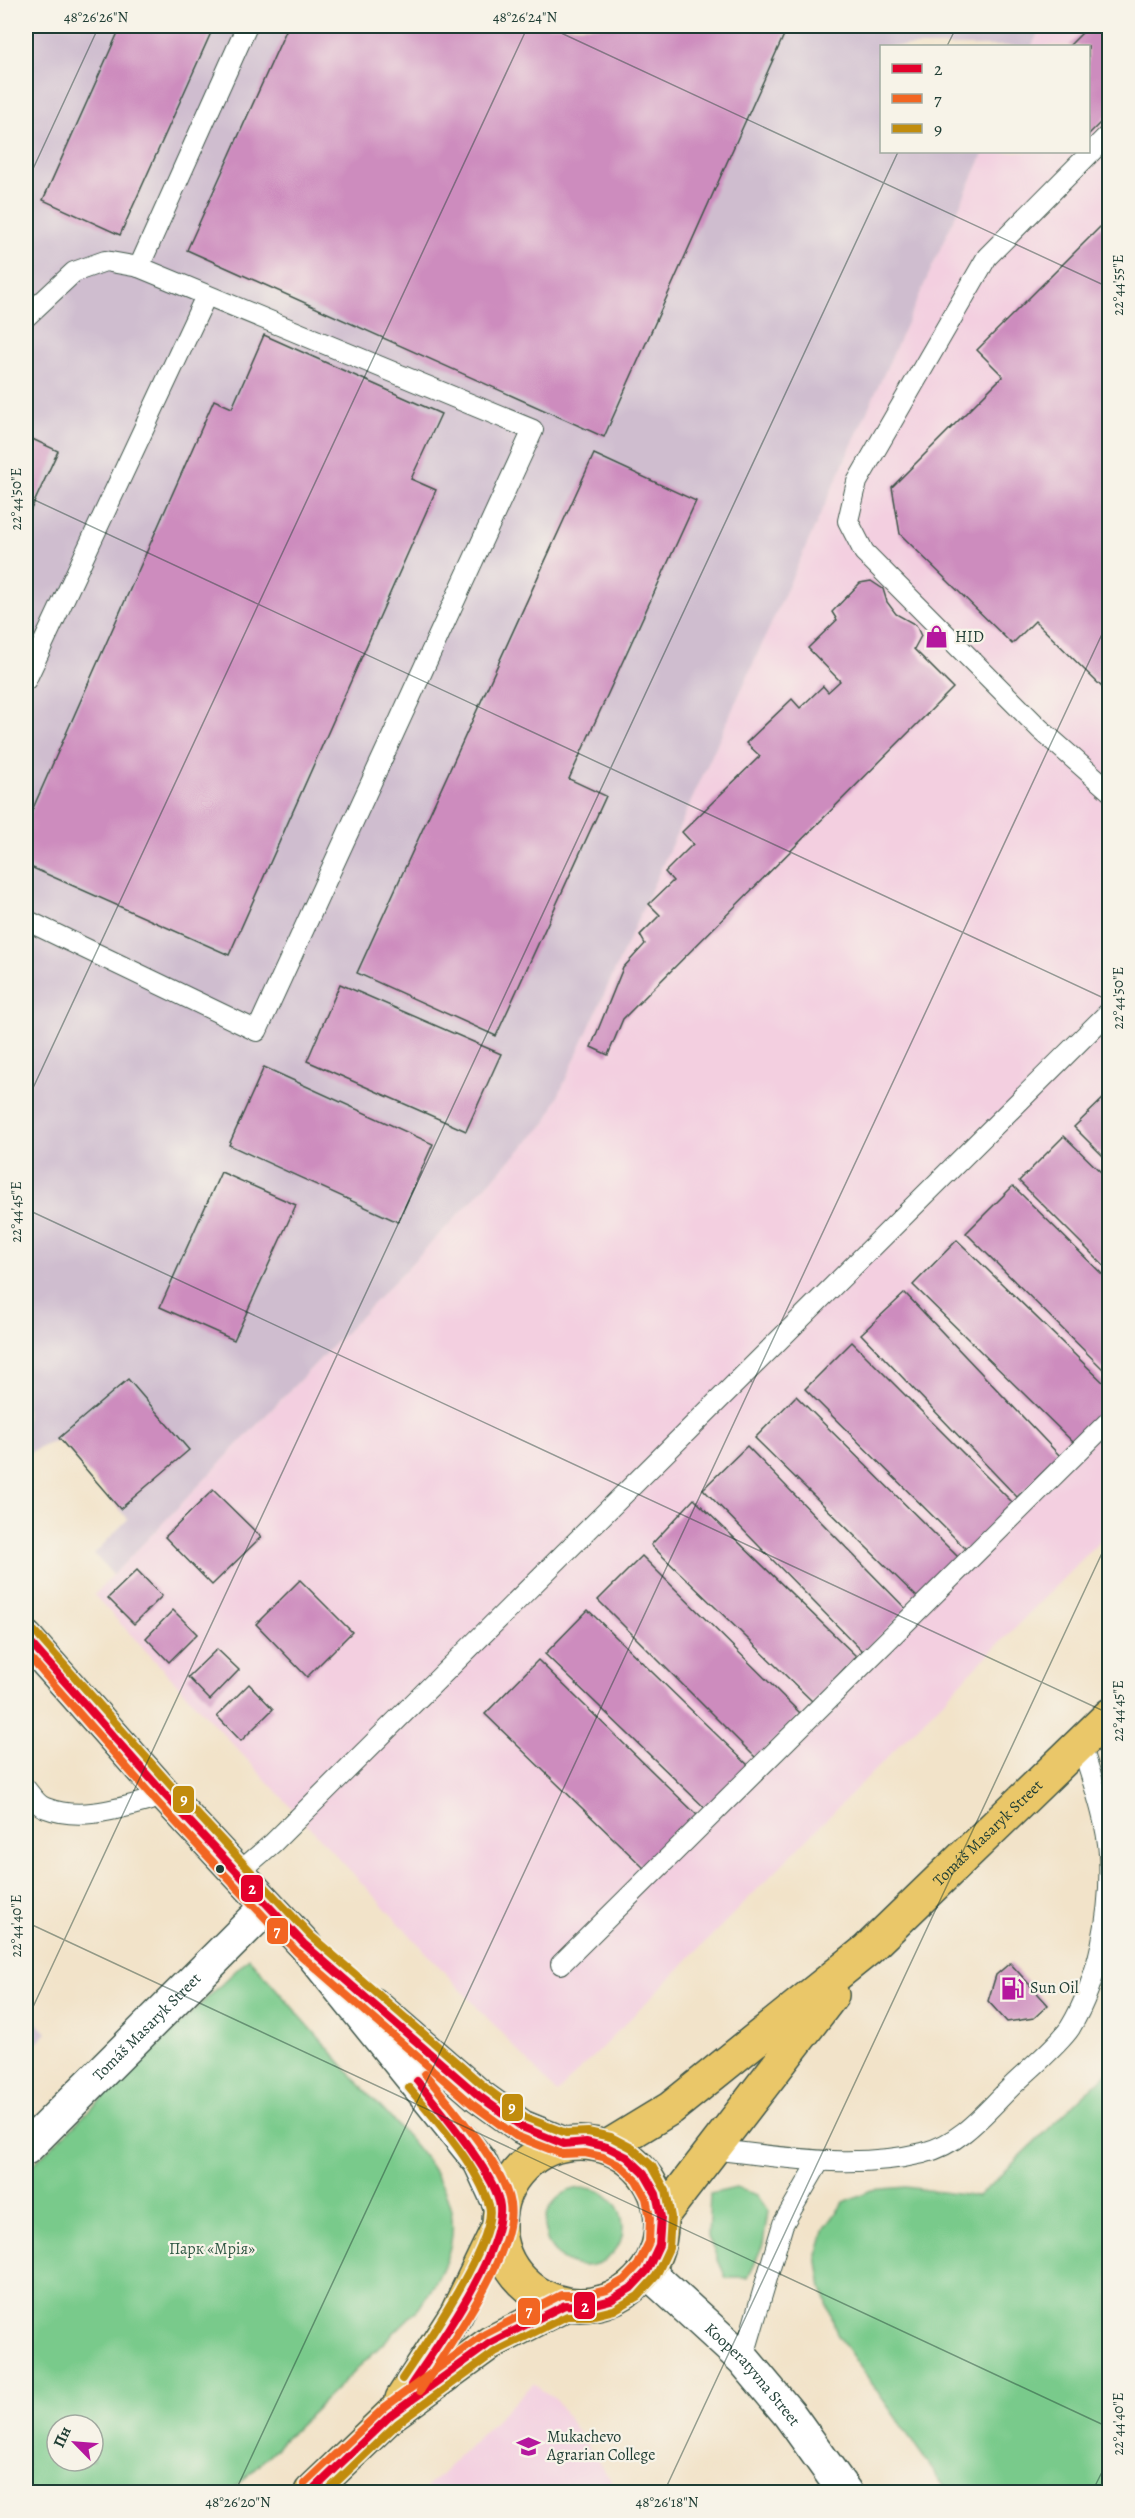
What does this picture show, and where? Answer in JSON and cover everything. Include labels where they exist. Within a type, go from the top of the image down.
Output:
[{"type":"main road","name":"Tomáš Masaryk Street","points":[[608,2147],[671,2108],[867,1950],[1110,1715]]},
{"type":"main road","name":"Tomáš Masaryk Street","points":[[661,2217],[867,1950]]},
{"type":"main road","points":[[391,2415],[456,2315],[516,2172],[530,2159],[564,2144],[586,2142],[608,2147],[627,2157],[644,2173],[656,2194],[661,2217],[659,2245],[647,2271],[631,2288],[611,2300],[588,2306],[565,2305],[544,2298],[526,2286],[512,2270],[502,2252],[499,2217]]},
{"type":"main road","points":[[311,2493],[391,2415],[490,2343],[565,2305]]},
{"type":"street","points":[[26,1638],[166,1796],[304,1944],[480,2162],[499,2217]]},
{"type":"street","name":"Tomáš Masaryk Street","points":[[26,2148],[268,1906]]},
{"type":"street","points":[[304,1944],[479,2096],[522,2127],[564,2144]]},
{"type":"street","name":"Kooperatyvna Street","points":[[647,2271],[743,2359],[789,2414],[845,2493]]},
{"type":"lane","points":[[139,267],[247,26]]},
{"type":"lane","points":[[1110,133],[987,257],[857,482],[848,521],[864,552],[1040,729],[1110,791]]},
{"type":"lane","points":[[26,317],[74,272],[105,261],[139,267],[532,429],[257,1031],[26,920]]},
{"type":"lane","points":[[26,680],[206,296]]},
{"type":"lane","points":[[238,1873],[290,1827],[1110,1011]]},
{"type":"lane","points":[[561,1964],[1110,1420]]},
{"type":"lane","points":[[712,2149],[819,2162],[890,2159],[925,2153],[958,2139],[1069,2030],[1093,1981],[1108,1907],[1109,1852],[1096,1790],[1081,1744]]},
{"type":"lane","points":[[26,1789],[44,1808],[78,1814],[107,1811],[166,1796]]},
{"type":"lane","points":[[743,2359],[783,2224],[819,2162]]},
{"type":"shaded area","points":[[26,26],[1041,26],[1032,45],[880,45],[880,153],[984,153],[546,1123],[113,1575],[94,1554],[128,1519],[59,1439],[26,1454]]},
{"type":"shaded area","name":"HID","points":[[1041,26],[1109,26],[1109,1532],[557,2093],[94,1595],[546,1123],[984,153],[1090,153],[1090,45],[1032,45]]},
{"type":"shaded area","points":[[26,2011],[47,2033],[26,2054]]},
{"type":"shaded area","name":"Mukachevo Agrarian College","points":[[533,2384],[555,2399],[619,2492],[422,2492]]},
{"type":"green space","name":"Парк «Мрія»","points":[[249,1958],[414,2144],[437,2177],[446,2194],[452,2225],[452,2238],[440,2274],[419,2308],[231,2492],[26,2492],[26,2171]]},
{"type":"green space","points":[[1109,2071],[1109,2492],[948,2492],[837,2334],[822,2288],[817,2255],[825,2228],[844,2202],[871,2190],[906,2187],[978,2197]]},
{"type":"green space","points":[[576,2188],[592,2188],[606,2194],[617,2205],[623,2219],[623,2235],[617,2249],[606,2260],[592,2266],[576,2266],[562,2260],[551,2249],[545,2235],[545,2219],[551,2205],[562,2194]]},
{"type":"green space","points":[[736,2188],[757,2195],[768,2211],[763,2244],[748,2278],[726,2278],[708,2237],[710,2194]]},
{"type":"building","points":[[121,26],[214,26],[120,235],[43,200]]},
{"type":"building","points":[[288,26],[788,26],[604,437],[187,250]]},
{"type":"building","points":[[1089,26],[1110,26],[1110,113],[1090,133],[1090,45],[1070,45]]},
{"type":"building","points":[[1110,217],[1110,695],[1035,621],[1012,644],[900,534],[892,487],[1003,376],[977,350]]},
{"type":"building","points":[[264,335],[441,414],[411,479],[436,490],[229,955],[26,865],[26,824],[214,400],[232,408]]},
{"type":"building","points":[[26,436],[58,451],[26,520]]},
{"type":"building","points":[[594,454],[696,501],[569,779],[606,796],[496,1036],[357,973]]},
{"type":"building","points":[[871,581],[883,589],[887,602],[896,614],[916,625],[921,636],[914,649],[953,688],[623,1019],[608,1055],[591,1047],[623,968],[645,944],[640,935],[660,915],[649,904],[673,881],[665,872],[693,844],[682,832],[760,756],[746,743],[792,699],[800,708],[823,686],[828,692],[840,681],[808,648],[837,620],[832,612],[860,583]]},
{"type":"building","points":[[340,984],[501,1054],[466,1131],[307,1061]]},
{"type":"building","points":[[264,1067],[433,1144],[398,1222],[229,1145]]},
{"type":"building","points":[[1110,1092],[1110,1163],[1074,1127]]},
{"type":"building","points":[[1064,1136],[1110,1181],[1110,1272],[1019,1181]]},
{"type":"building","points":[[221,1172],[296,1205],[234,1340],[160,1307]]},
{"type":"building","points":[[1013,1186],[1110,1282],[1110,1376],[966,1233]]},
{"type":"building","points":[[957,1240],[1110,1389],[1110,1409],[1075,1444],[913,1285]]},
{"type":"building","points":[[905,1293],[1060,1456],[1017,1497],[861,1334]]},
{"type":"building","points":[[852,1342],[1013,1503],[967,1550],[805,1389]]},
{"type":"building","points":[[128,1379],[189,1450],[120,1509],[59,1438]]},
{"type":"building","points":[[796,1396],[959,1558],[919,1599],[755,1438]]},
{"type":"building","points":[[747,1446],[906,1609],[863,1652],[703,1489]]},
{"type":"building","points":[[213,1490],[261,1537],[212,1585],[165,1537]]},
{"type":"building","points":[[694,1499],[856,1656],[813,1702],[651,1545]]},
{"type":"building","points":[[642,1556],[801,1714],[756,1758],[598,1600]]},
{"type":"building","points":[[137,1570],[162,1596],[134,1624],[108,1598]]},
{"type":"building","points":[[300,1580],[352,1632],[307,1677],[256,1624]]},
{"type":"building","points":[[173,1610],[197,1634],[169,1662],[146,1638]]},
{"type":"building","points":[[588,1610],[750,1767],[708,1811],[545,1654]]},
{"type":"building","points":[[217,1649],[239,1670],[210,1700],[188,1677]]},
{"type":"building","points":[[538,1660],[698,1816],[646,1870],[485,1714]]},
{"type":"building","points":[[249,1684],[273,1709],[241,1741],[217,1716]]},
{"type":"building","name":"Sun Oil","points":[[1010,1963],[1048,2005],[1034,2018],[1007,2022],[988,2001],[996,1975]]},
{"type":"transit line","name":"9","points":[[34,1631],[174,1789],[311,1936],[486,2088],[527,2118],[566,2133],[588,2132],[611,2137],[632,2148],[652,2166],[666,2191],[671,2217],[669,2248],[656,2276],[638,2296],[614,2310],[590,2316],[567,2316],[495,2352],[398,2423],[326,2492]]},
{"type":"transit line","name":"2","points":[[26,1638],[166,1796],[304,1944],[479,2096],[522,2127],[564,2144],[586,2142],[607,2147],[627,2157],[644,2173],[656,2194],[661,2217],[659,2245],[647,2271],[631,2288],[611,2300],[588,2306],[565,2305],[490,2343],[391,2415],[311,2492]]},
{"type":"transit line","name":"7","points":[[26,1653],[158,1803],[297,1952],[472,2104],[516,2136],[562,2154],[585,2153],[603,2157],[621,2166],[636,2180],[646,2198],[650,2218],[649,2242],[638,2265],[624,2280],[607,2290],[587,2295],[561,2295],[485,2334],[385,2407],[304,2484]]},
{"type":"transit line","name":"7","points":[[420,2391],[462,2327],[492,2273],[503,2247],[509,2224],[510,2204],[498,2172],[475,2136],[425,2074]]},
{"type":"transit line","name":"2","points":[[411,2385],[452,2324],[480,2273],[498,2226],[500,2206],[489,2177],[478,2160],[417,2081]]},
{"type":"transit line","name":"9","points":[[402,2379],[457,2293],[483,2242],[489,2221],[489,2205],[475,2174],[443,2128],[409,2088]]},
{"type":"place","name":"HID","points":[[937,637]]},
{"type":"place","name":"Sun Oil","points":[[1012,1988]]},
{"type":"place","name":"Mukachevo Agrarian College","points":[[529,2446]]}]
